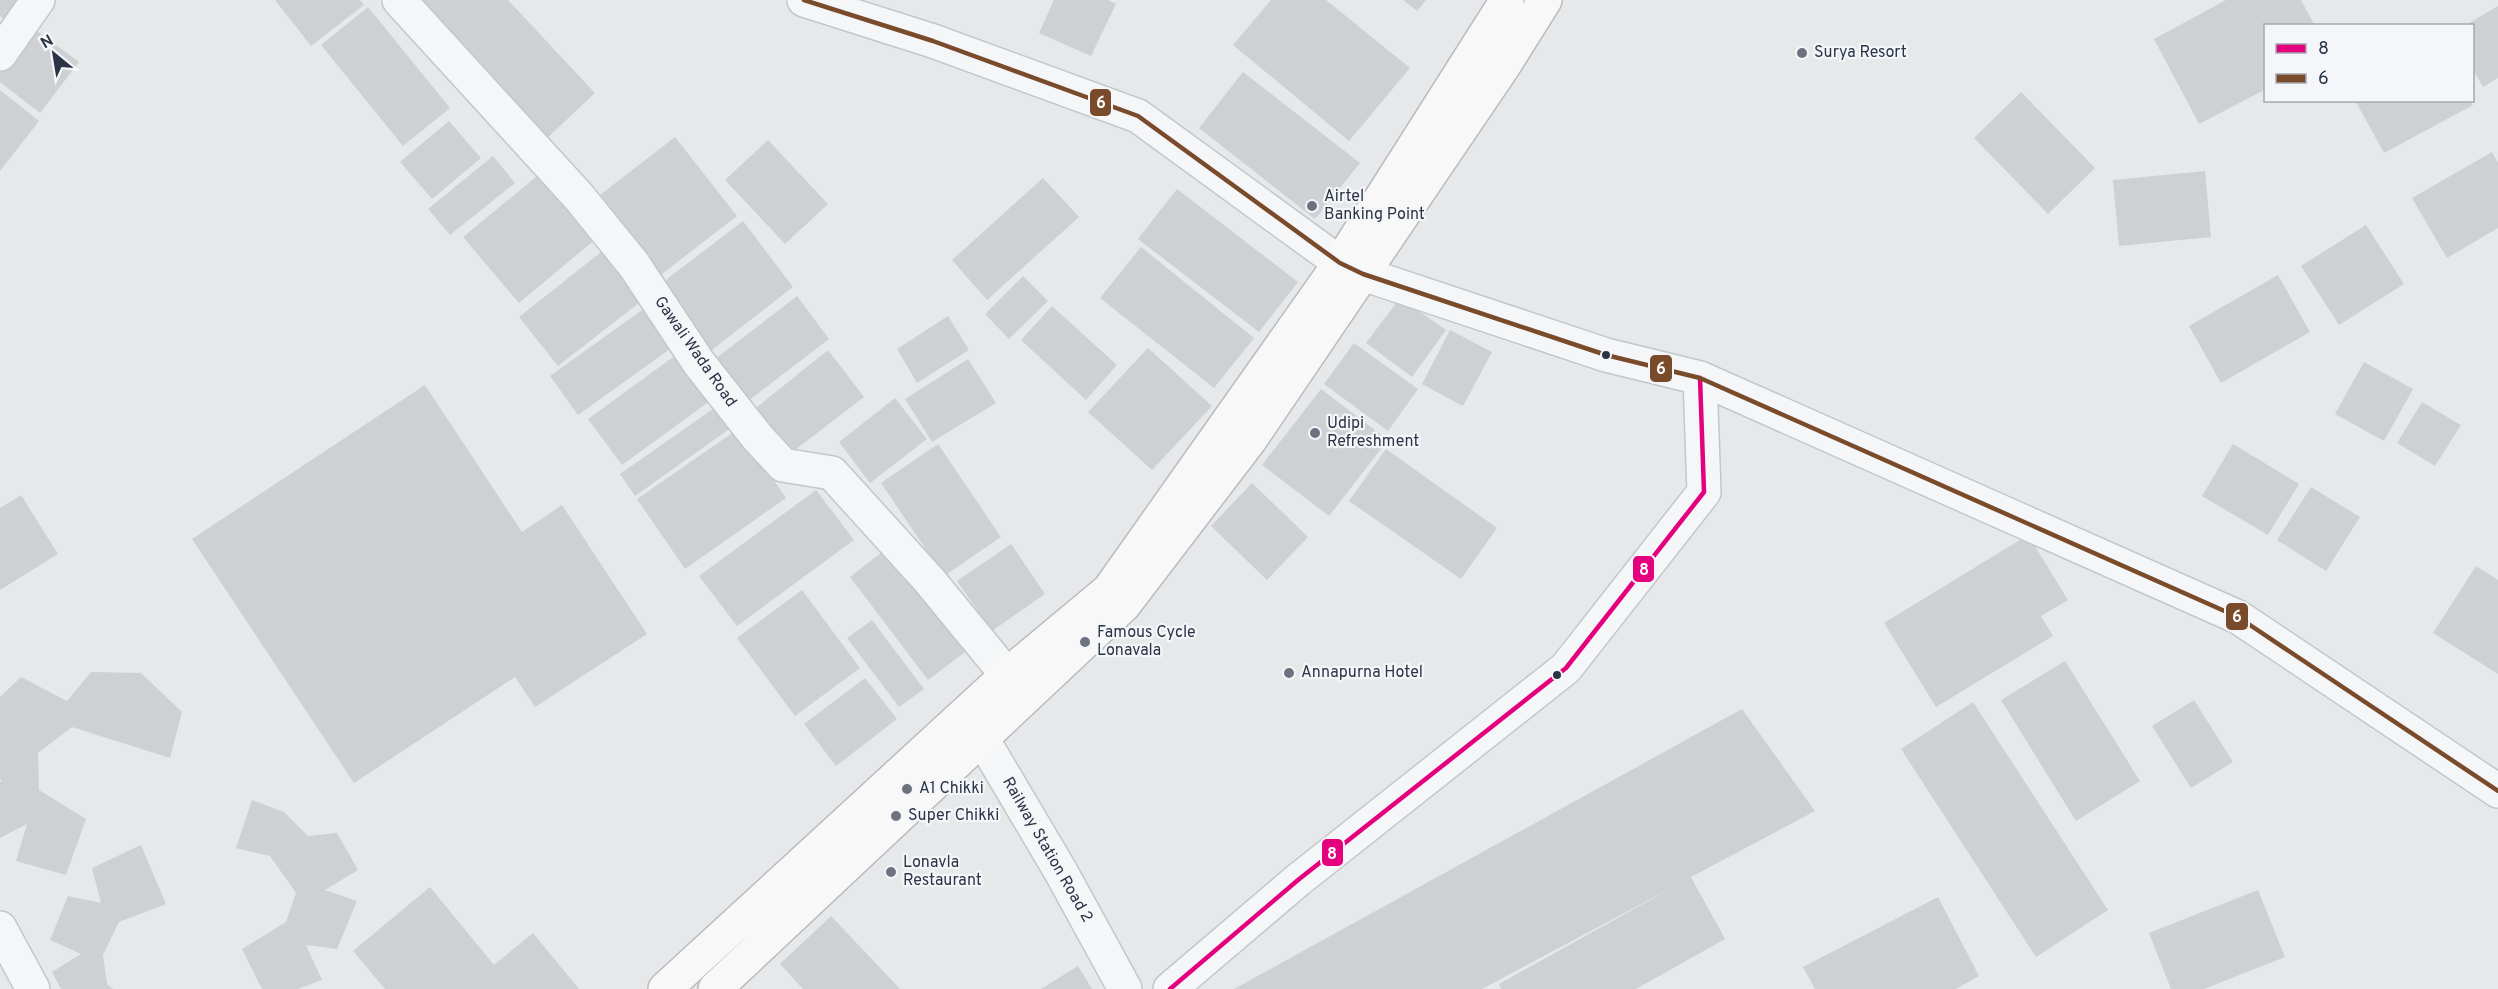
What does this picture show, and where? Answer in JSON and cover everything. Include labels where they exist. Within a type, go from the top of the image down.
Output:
[{"type":"highway","points":[[665,989],[974,724],[1124,605],[1250,440],[1352,269],[1507,0]]},
{"type":"highway","points":[[715,989],[912,806],[974,724],[1007,675],[1109,590],[1503,67],[1545,0]]},
{"type":"street","points":[[0,54],[38,0]]},
{"type":"street","name":"Gawali Wada Road","points":[[399,0],[586,206],[634,265],[699,363],[758,438],[783,465],[832,473],[929,580],[1007,675]]},
{"type":"street","points":[[804,0],[933,40],[1138,116],[1352,269],[1606,355],[1700,378],[2238,617],[2498,791]]},
{"type":"street","points":[[1170,989],[1298,880],[1566,668],[1704,492],[1700,378]]},
{"type":"street","name":"Railway Station Road 2","points":[[974,724],[1125,989]]},
{"type":"street","points":[[0,928],[33,989]]},
{"type":"building","points":[[0,0],[22,0],[6,21],[0,16]]},
{"type":"building","points":[[275,0],[360,0],[364,5],[311,46]]},
{"type":"building","points":[[412,0],[508,0],[595,93],[544,141]]},
{"type":"building","points":[[1054,0],[1108,0],[1116,4],[1091,56],[1039,33]]},
{"type":"building","points":[[1271,0],[1326,0],[1410,68],[1349,141],[1233,45]]},
{"type":"building","points":[[1403,0],[1426,0],[1417,11]]},
{"type":"building","points":[[2226,0],[2301,0],[2314,24],[2264,24],[2264,90],[2199,124],[2154,39]]},
{"type":"building","points":[[2498,6],[2498,78],[2483,87],[2474,71],[2474,24],[2467,24]]},
{"type":"building","points":[[368,7],[450,108],[403,146],[321,45]]},
{"type":"building","points":[[33,28],[79,62],[40,113],[0,82],[0,71]]},
{"type":"building","points":[[1243,72],[1360,163],[1315,219],[1199,128]]},
{"type":"building","points":[[0,90],[39,121],[0,171]]},
{"type":"building","points":[[2021,92],[2095,168],[2048,214],[1974,138]]},
{"type":"building","points":[[2356,102],[2471,102],[2473,105],[2384,153]]},
{"type":"building","points":[[449,121],[481,158],[432,199],[400,162]]},
{"type":"building","points":[[675,137],[737,216],[649,284],[587,205]]},
{"type":"building","points":[[768,140],[828,204],[785,244],[725,180]]},
{"type":"building","points":[[2492,152],[2498,163],[2498,228],[2447,258],[2412,198]]},
{"type":"building","points":[[493,156],[515,183],[450,235],[428,209]]},
{"type":"building","points":[[2205,171],[2211,237],[2119,246],[2113,180]]},
{"type":"building","points":[[542,172],[597,238],[519,303],[463,237]]},
{"type":"building","points":[[1043,178],[1079,217],[987,300],[952,260]]},
{"type":"building","points":[[1177,189],[1298,282],[1259,332],[1138,239]]},
{"type":"building","points":[[743,221],[793,287],[704,356],[654,289]]},
{"type":"building","points":[[2366,225],[2404,284],[2339,325],[2301,266]]},
{"type":"building","points":[[1141,247],[1254,338],[1214,388],[1100,298]]},
{"type":"building","points":[[605,249],[644,299],[558,366],[519,317]]},
{"type":"building","points":[[2278,275],[2310,332],[2221,383],[2189,326]]},
{"type":"building","points":[[1023,276],[1048,301],[1009,339],[985,314]]},
{"type":"building","points":[[797,296],[829,339],[739,408],[706,366]]},
{"type":"building","points":[[1400,298],[1446,330],[1412,377],[1366,343]]},
{"type":"building","points":[[649,305],[677,344],[578,415],[550,376]]},
{"type":"building","points":[[1052,306],[1117,365],[1086,400],[1021,340]]},
{"type":"building","points":[[948,316],[969,350],[917,383],[897,349]]},
{"type":"building","points":[[1450,330],[1492,352],[1463,406],[1422,384]]},
{"type":"building","points":[[1354,343],[1418,389],[1388,431],[1324,384]]},
{"type":"building","points":[[1148,348],[1212,406],[1152,470],[1088,412]]},
{"type":"building","points":[[828,350],[864,397],[783,459],[746,416]]},
{"type":"building","points":[[680,352],[714,398],[622,465],[588,419]]},
{"type":"building","points":[[968,359],[996,403],[932,442],[905,399]]},
{"type":"building","points":[[2364,362],[2413,389],[2384,441],[2335,414]]},
{"type":"building","points":[[425,385],[522,532],[562,505],[647,634],[535,707],[515,677],[354,783],[192,539]]},
{"type":"building","points":[[1321,389],[1388,440],[1329,516],[1262,465]]},
{"type":"building","points":[[895,398],[927,439],[870,483],[839,442]]},
{"type":"building","points":[[2422,402],[2461,425],[2435,466],[2397,443]]},
{"type":"building","points":[[720,404],[735,425],[635,496],[620,474]]},
{"type":"building","points":[[738,429],[786,498],[685,569],[637,499]]},
{"type":"building","points":[[938,444],[1001,537],[944,576],[881,483]]},
{"type":"building","points":[[2233,444],[2299,484],[2268,535],[2202,496]]},
{"type":"building","points":[[1386,449],[1497,528],[1461,579],[1349,501]]},
{"type":"building","points":[[1252,483],[1308,537],[1267,580],[1211,526]]},
{"type":"building","points":[[2311,487],[2360,517],[2326,571],[2277,540]]},
{"type":"building","points":[[816,490],[854,540],[737,626],[699,576]]},
{"type":"building","points":[[21,495],[58,554],[0,590],[0,508]]},
{"type":"building","points":[[2028,535],[2068,600],[2041,616],[2053,636],[1936,707],[1884,623]]},
{"type":"building","points":[[1011,544],[1045,594],[992,631],[957,581]]},
{"type":"building","points":[[886,549],[965,652],[928,680],[850,577]]},
{"type":"building","points":[[2476,566],[2498,580],[2498,674],[2433,633]]},
{"type":"building","points":[[802,590],[860,668],[795,716],[737,638]]},
{"type":"building","points":[[872,620],[924,689],[899,707],[847,638]]},
{"type":"building","points":[[2065,661],[2140,781],[2076,821],[2001,700]]},
{"type":"building","points":[[91,672],[141,673],[182,712],[170,758],[72,727],[38,753],[39,790],[86,819],[66,875],[16,861],[27,824],[0,838],[0,782],[2,781],[0,779],[0,697],[21,677],[67,701]]},
{"type":"building","points":[[865,678],[897,719],[836,766],[804,724]]},
{"type":"building","points":[[2194,700],[2233,762],[2191,788],[2152,726]]},
{"type":"building","points":[[1973,702],[2108,910],[2036,957],[1901,749]]},
{"type":"building","points":[[1742,709],[1815,811],[1691,877],[1725,939],[1636,989],[1501,989],[1499,984],[1679,884],[1482,989],[1234,989]]},
{"type":"building","points":[[252,800],[284,812],[308,836],[337,833],[358,870],[325,890],[357,901],[337,949],[306,945],[322,980],[298,989],[262,989],[242,949],[286,922],[296,893],[270,856],[236,848]]},
{"type":"building","points":[[141,845],[166,904],[119,922],[103,955],[107,984],[113,989],[61,989],[52,972],[81,954],[50,940],[68,896],[101,903],[92,868]]},
{"type":"building","points":[[430,887],[494,965],[533,933],[579,989],[385,989],[353,951]]},
{"type":"building","points":[[2258,890],[2285,957],[2204,989],[2171,989],[2149,933]]},
{"type":"building","points":[[1938,897],[1979,976],[1956,989],[1815,989],[1803,967]]},
{"type":"building","points":[[831,916],[900,989],[803,989],[780,964]]},
{"type":"building","points":[[1078,966],[1092,989],[1041,989]]},
{"type":"transit line","name":"6","points":[[804,0],[933,41],[1138,116],[1340,263],[1363,274],[1606,355],[1700,378],[2238,617],[2498,791]]},
{"type":"transit line","name":"8","points":[[1170,989],[1298,880],[1566,668],[1704,492],[1700,378]]},
{"type":"place","name":"Surya Resort","points":[[1802,53]]},
{"type":"place","name":"Airtel Banking Point","points":[[1312,206]]},
{"type":"place","name":"Udipi Refreshment","points":[[1315,433]]},
{"type":"place","name":"Famous Cycle Lonavala","points":[[1085,642]]},
{"type":"place","name":"Annapurna Hotel","points":[[1289,673]]},
{"type":"place","name":"A1 Chikki","points":[[907,789]]},
{"type":"place","name":"Super Chikki","points":[[896,816]]},
{"type":"place","name":"Lonavla Restaurant","points":[[891,872]]}]
